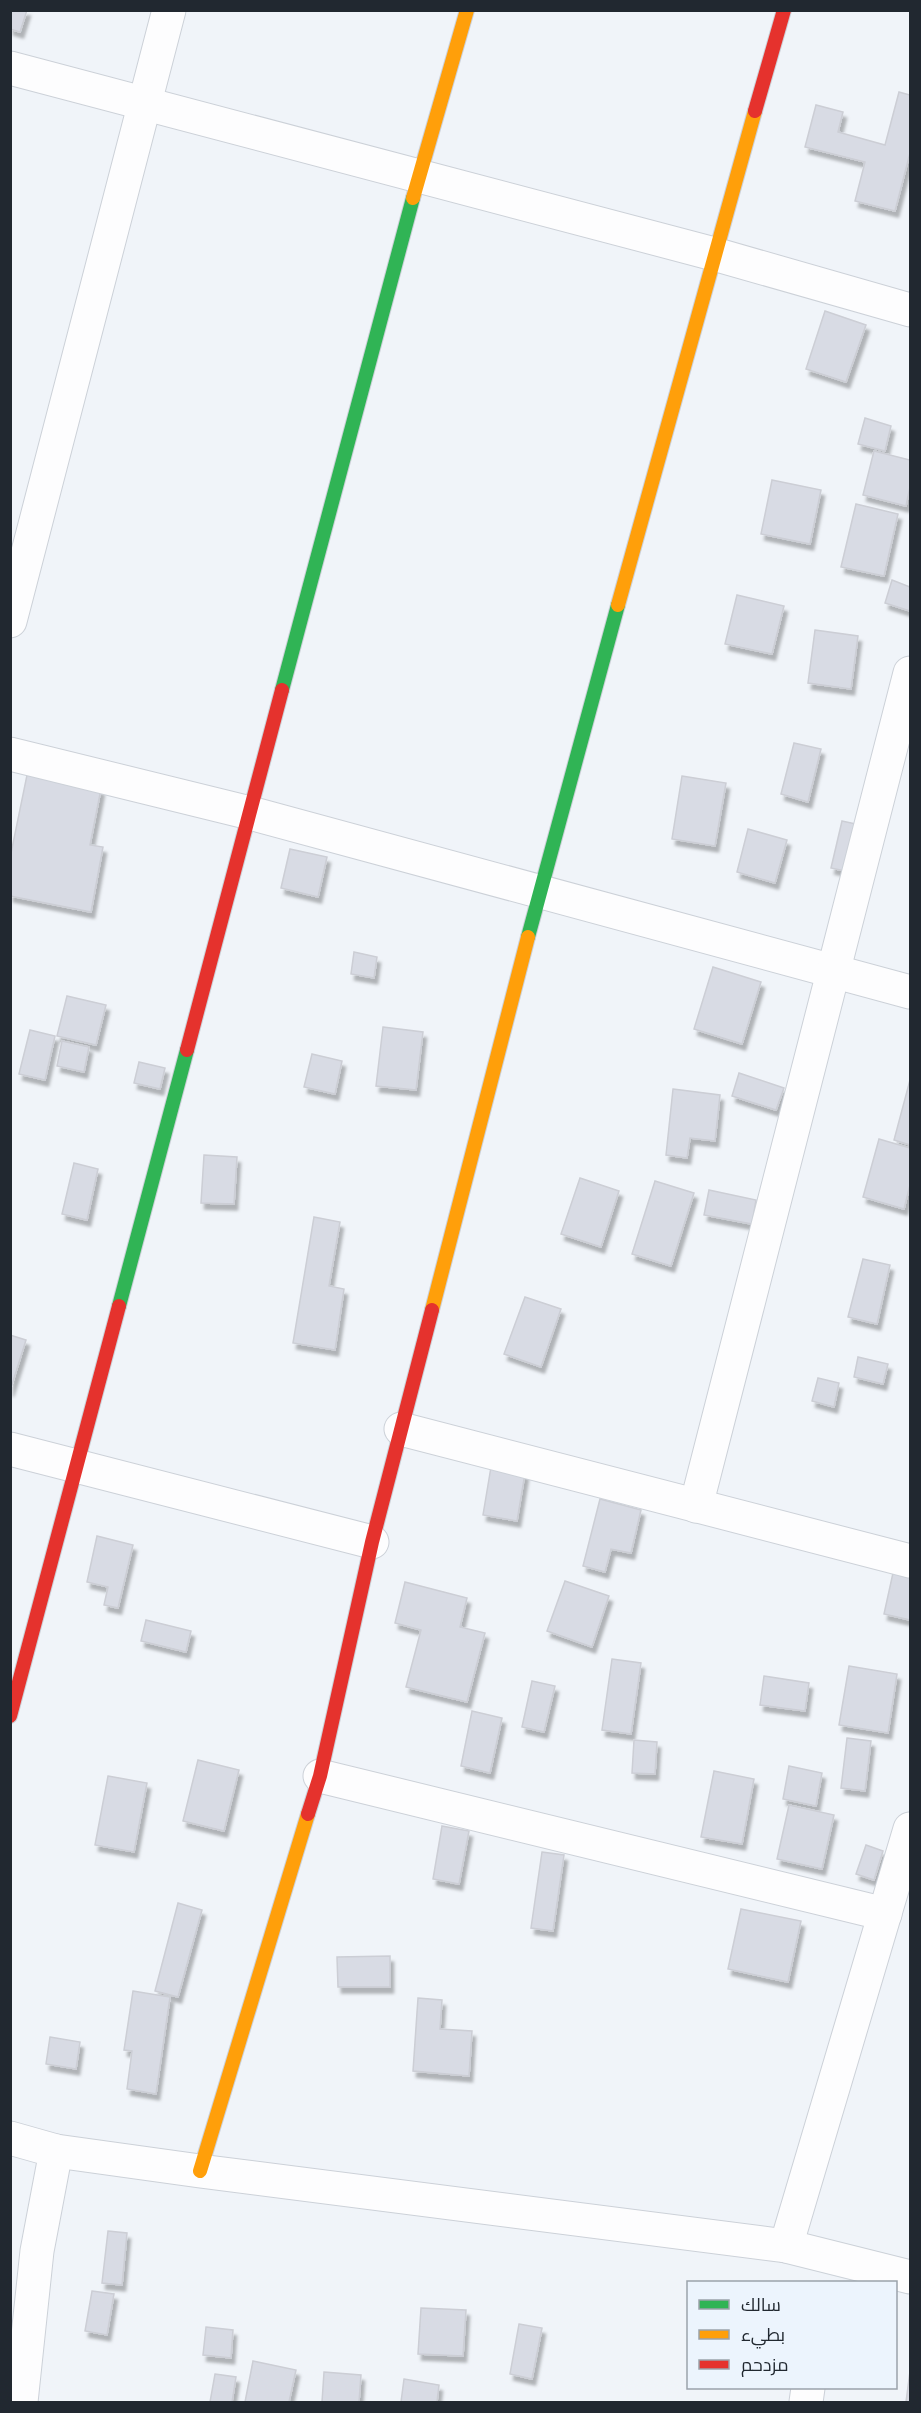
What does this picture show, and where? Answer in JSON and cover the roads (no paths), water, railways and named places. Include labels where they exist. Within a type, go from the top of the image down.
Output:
[{"type":"street","points":[[10,621],[169,10]]},
{"type":"street","points":[[10,1716],[419,176],[467,10]]},
{"type":"street","points":[[200,2171],[320,1776],[372,1542],[539,893],[714,254],[784,10]]},
{"type":"street","points":[[10,68],[714,254],[910,310]]},
{"type":"street","points":[[696,1506],[910,673]]},
{"type":"street","points":[[10,754],[250,813],[910,992]]},
{"type":"street","points":[[401,1429],[910,1561]]},
{"type":"street","points":[[10,1449],[372,1542]]},
{"type":"street","points":[[320,1776],[885,1914]]},
{"type":"street","points":[[786,2246],[910,1829]]},
{"type":"street","points":[[10,2138],[56,2151],[786,2246],[831,2271],[910,2277]]},
{"type":"street","points":[[21,2403],[37,2251],[56,2151]]}]
